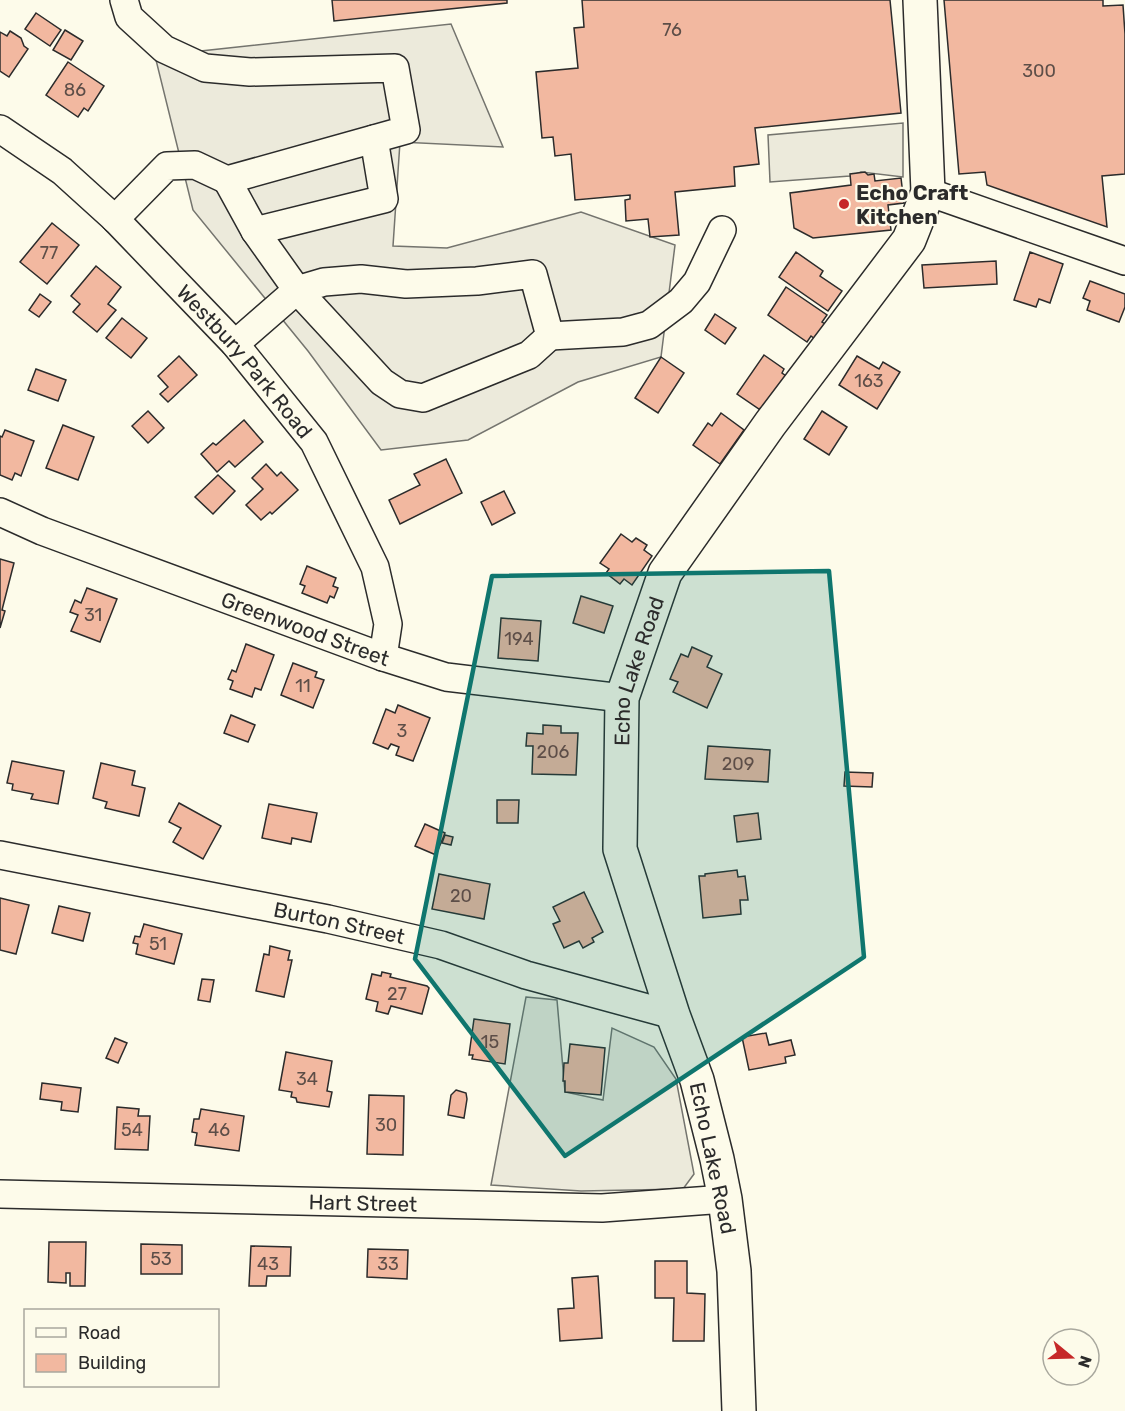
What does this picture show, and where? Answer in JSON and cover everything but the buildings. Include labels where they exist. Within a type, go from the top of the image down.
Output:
[{"type":"main road","name":"Echo Lake Road","points":[[739,1411],[734,1271],[725,1199],[697,1080],[673,1015],[620,849],[622,698],[665,573],[770,424],[909,240],[928,192],[920,0]]},
{"type":"street","points":[[124,0],[129,17],[164,50],[205,68],[250,72],[395,68],[406,130],[227,180]]},
{"type":"street","name":"Westbury Park Road","points":[[0,129],[62,171],[115,219],[235,345],[314,442],[375,567],[388,624],[383,657]]},
{"type":"street","points":[[255,231],[384,198],[374,139]]},
{"type":"street","points":[[115,219],[167,166],[195,165],[227,180],[255,231],[297,290],[382,382],[400,394],[423,398],[529,355],[549,336],[623,332],[650,325],[681,301],[697,282],[722,230]]},
{"type":"street","points":[[928,192],[1125,261]]},
{"type":"street","points":[[235,345],[297,290],[324,282],[361,279],[406,284],[477,281],[533,274],[549,336]]},
{"type":"street","name":"Greenwood Street","points":[[0,512],[42,531],[383,657],[446,678],[622,698]]},
{"type":"street","name":"Burton Street","points":[[0,855],[328,920],[441,945],[526,975],[673,1015]]},
{"type":"street","name":"Hart Street","points":[[0,1194],[602,1208],[725,1199]]},
{"type":"highlighted area","points":[[829,571],[864,957],[565,1156],[415,959],[492,576]]},
{"type":"shaded area","points":[[451,24],[503,147],[400,142],[393,246],[447,248],[581,212],[675,245],[661,357],[578,382],[468,440],[381,450],[308,351],[193,210],[155,56]]},
{"type":"shaded area","points":[[903,123],[903,177],[861,172],[850,176],[770,182],[768,135]]},
{"type":"shaded area","points":[[526,997],[557,1000],[565,1092],[603,1100],[612,1028],[654,1047],[676,1079],[694,1174],[683,1189],[581,1191],[491,1185]]},
{"type":"place","name":"Echo Craft Kitchen","points":[[844,204]]}]
